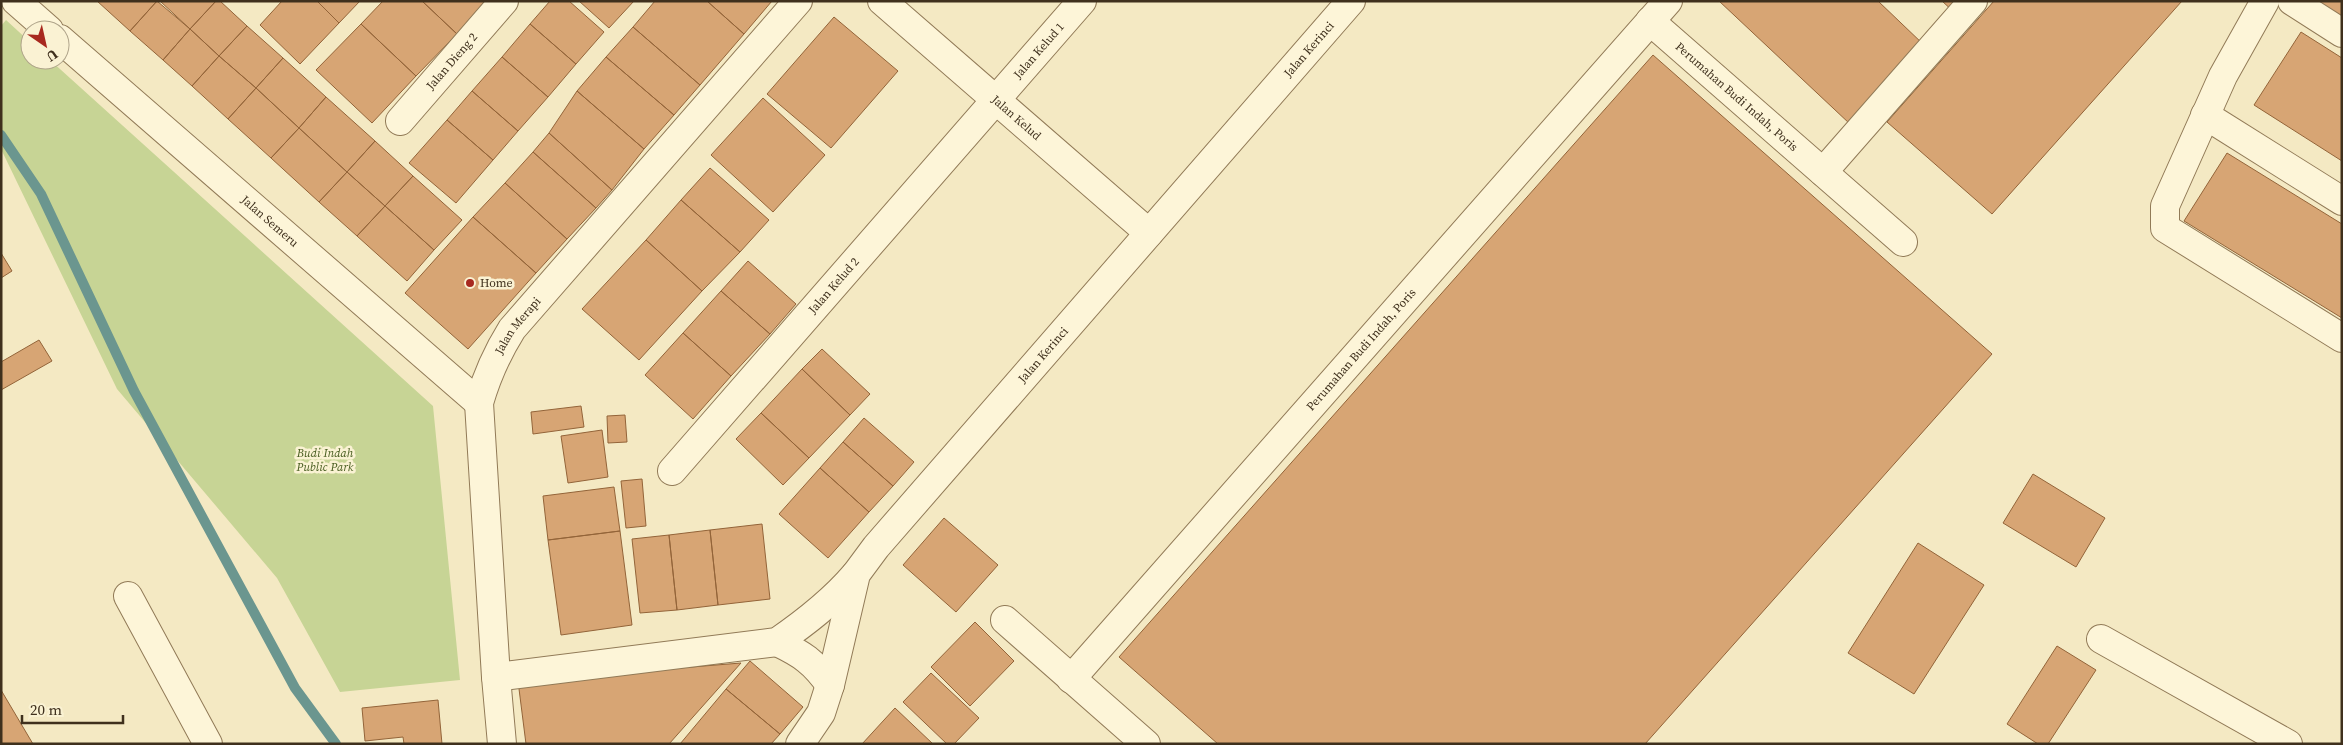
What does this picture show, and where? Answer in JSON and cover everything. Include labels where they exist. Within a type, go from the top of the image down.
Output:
[{"type":"street","points":[[16,1],[38,20]]},
{"type":"street","name":"Jalan Dieng 2","points":[[400,120],[504,1]]},
{"type":"street","name":"Jalan Merapi","points":[[502,744],[479,403],[486,377],[498,351],[512,329],[798,1]]},
{"type":"street","name":"Jalan Kelud","points":[[882,1],[1149,233]]},
{"type":"street","name":"Jalan Kelud 1","points":[[996,100],[1082,1]]},
{"type":"street","name":"Jalan Kerinci","points":[[800,744],[821,713],[830,685],[856,574],[876,547],[1351,1]]},
{"type":"street","points":[[1823,172],[1973,1]]},
{"type":"street","points":[[2265,1],[2223,76],[2205,116],[2166,206],[2165,228],[2342,338]]},
{"type":"street","points":[[2292,1],[2342,33]]},
{"type":"street","name":"Perumahan Budi Indah, Poris","points":[[1071,678],[1659,11],[1823,172],[1903,242]]},
{"type":"street","name":"Jalan Semeru","points":[[70,48],[479,403]]},
{"type":"street","name":"Jalan Kelud 2","points":[[672,471],[996,100]]},
{"type":"street","points":[[2205,116],[2342,201]]},
{"type":"street","points":[[496,677],[777,642],[809,620],[838,595],[856,574]]},
{"type":"street","points":[[128,596],[208,744]]},
{"type":"street","points":[[1005,620],[1146,744]]},
{"type":"street","points":[[2101,638],[2288,744]]},
{"type":"street","points":[[777,642],[798,652],[817,666],[830,685]]},
{"type":"green space","name":"Budi Indah Public Park","points":[[6,20],[20,33],[20,70],[61,70],[433,406],[460,680],[340,692],[277,578],[117,389],[1,149],[1,26]]},
{"type":"building","points":[[97,1],[157,1],[130,31]]},
{"type":"building","points":[[157,1],[190,29],[163,60],[130,31]]},
{"type":"building","points":[[160,1],[216,1],[190,29]]},
{"type":"building","points":[[216,1],[220,1],[247,26],[219,56],[190,29]]},
{"type":"building","points":[[282,1],[317,1],[339,23],[300,64],[260,25]]},
{"type":"building","points":[[317,1],[360,1],[339,23]]},
{"type":"building","points":[[383,1],[422,1],[457,34],[416,76],[361,24]]},
{"type":"building","points":[[422,1],[488,1],[457,34]]},
{"type":"building","points":[[550,1],[569,1],[604,32],[576,64],[530,24]]},
{"type":"building","points":[[579,1],[634,1],[609,28]]},
{"type":"building","points":[[655,1],[707,1],[744,34],[700,85],[633,27]]},
{"type":"building","points":[[707,1],[772,1],[744,34]]},
{"type":"building","points":[[1719,1],[1878,1],[1924,45],[1850,124]]},
{"type":"building","points":[[1942,1],[1965,1],[1955,13]]},
{"type":"building","points":[[1994,1],[2182,1],[1992,214],[1887,122]]},
{"type":"building","points":[[2304,1],[2342,1],[2342,28]]},
{"type":"building","points":[[834,17],[898,71],[831,148],[767,94]]},
{"type":"building","points":[[361,24],[416,76],[372,123],[316,70]]},
{"type":"building","points":[[530,24],[576,64],[548,97],[502,57]]},
{"type":"building","points":[[247,26],[283,58],[256,88],[219,56]]},
{"type":"building","points":[[633,27],[700,85],[674,115],[606,57]]},
{"type":"building","points":[[190,29],[219,56],[192,86],[163,60]]},
{"type":"building","points":[[2301,32],[2342,58],[2342,161],[2254,105]]},
{"type":"building","points":[[1653,55],[1992,354],[1645,744],[1218,744],[1119,657]]},
{"type":"building","points":[[219,56],[256,88],[228,119],[192,86]]},
{"type":"building","points":[[502,57],[548,97],[518,131],[472,91]]},
{"type":"building","points":[[606,57],[674,115],[644,149],[577,91]]},
{"type":"building","points":[[283,58],[326,97],[299,128],[256,88]]},
{"type":"building","points":[[256,88],[299,128],[271,158],[228,119]]},
{"type":"building","points":[[472,91],[518,131],[493,160],[447,120]]},
{"type":"building","points":[[577,91],[644,149],[612,190],[549,133]]},
{"type":"building","points":[[326,97],[375,141],[347,172],[299,128]]},
{"type":"building","points":[[763,98],[825,155],[773,212],[711,155]]},
{"type":"building","points":[[447,120],[493,160],[456,203],[409,163]]},
{"type":"building","points":[[299,128],[347,172],[319,202],[271,158]]},
{"type":"building","points":[[549,133],[612,190],[596,208],[533,152]]},
{"type":"building","points":[[375,141],[413,176],[385,206],[347,172]]},
{"type":"building","points":[[533,152],[596,208],[567,239],[505,183]]},
{"type":"building","points":[[2227,153],[2342,224],[2342,318],[2184,221]]},
{"type":"building","points":[[710,168],[769,220],[740,252],[681,200]]},
{"type":"building","points":[[347,172],[385,206],[357,236],[319,202]]},
{"type":"building","points":[[413,176],[462,220],[434,250],[385,206]]},
{"type":"building","points":[[505,183],[567,239],[536,273],[473,217]]},
{"type":"building","points":[[681,200],[740,252],[702,291],[646,240]]},
{"type":"building","points":[[385,206],[434,250],[407,281],[357,236]]},
{"type":"building","name":"Home","points":[[473,217],[536,273],[468,349],[405,293]]},
{"type":"building","points":[[646,240],[702,291],[639,360],[582,309]]},
{"type":"building","points":[[1,253],[12,271],[1,278]]},
{"type":"building","points":[[748,261],[796,304],[770,334],[721,291]]},
{"type":"building","points":[[721,291],[770,334],[731,376],[683,333]]},
{"type":"building","points":[[683,333],[731,376],[693,419],[645,375]]},
{"type":"building","points":[[39,340],[52,361],[1,390],[1,362]]},
{"type":"building","points":[[822,349],[870,394],[850,415],[802,369]]},
{"type":"building","points":[[802,369],[850,415],[809,458],[761,413]]},
{"type":"building","points":[[581,406],[584,427],[533,434],[531,412]]},
{"type":"building","points":[[761,413],[809,458],[783,485],[736,439]]},
{"type":"building","points":[[625,415],[627,442],[608,443],[607,416]]},
{"type":"building","points":[[864,418],[914,462],[893,486],[843,442]]},
{"type":"building","points":[[602,430],[608,477],[568,483],[561,436]]},
{"type":"building","points":[[843,442],[893,486],[869,512],[820,468]]},
{"type":"building","points":[[820,468],[869,512],[828,558],[779,514]]},
{"type":"building","points":[[2033,474],[2105,518],[2076,567],[2003,523]]},
{"type":"building","points":[[642,479],[646,526],[626,528],[621,481]]},
{"type":"building","points":[[614,487],[620,531],[548,540],[543,496]]},
{"type":"building","points":[[944,518],[998,565],[956,612],[903,565]]},
{"type":"building","points":[[762,524],[770,599],[718,605],[710,530]]},
{"type":"building","points":[[710,530],[718,605],[677,610],[669,535]]},
{"type":"building","points":[[620,531],[632,625],[561,635],[548,540]]},
{"type":"building","points":[[669,535],[677,610],[640,613],[632,539]]},
{"type":"building","points":[[1918,543],[1984,585],[1914,694],[1848,653]]},
{"type":"building","points":[[975,622],[1014,661],[970,706],[931,667]]},
{"type":"building","points":[[2057,646],[2096,670],[2048,744],[2038,744],[2007,724]]},
{"type":"building","points":[[750,661],[803,707],[780,734],[726,689]]},
{"type":"building","points":[[741,663],[669,744],[526,744],[518,681]]},
{"type":"building","points":[[931,673],[979,718],[954,744],[947,744],[903,702]]},
{"type":"building","points":[[726,689],[780,734],[771,744],[680,744]]},
{"type":"building","points":[[1,690],[33,744],[1,744]]},
{"type":"building","points":[[438,700],[442,744],[404,744],[403,737],[365,741],[362,708]]},
{"type":"building","points":[[895,708],[933,744],[862,744]]},
{"type":"waterway","points":[[1,135],[41,194],[134,391],[295,688],[336,744]]},
{"type":"place","name":"Home","points":[[470,283]]}]
